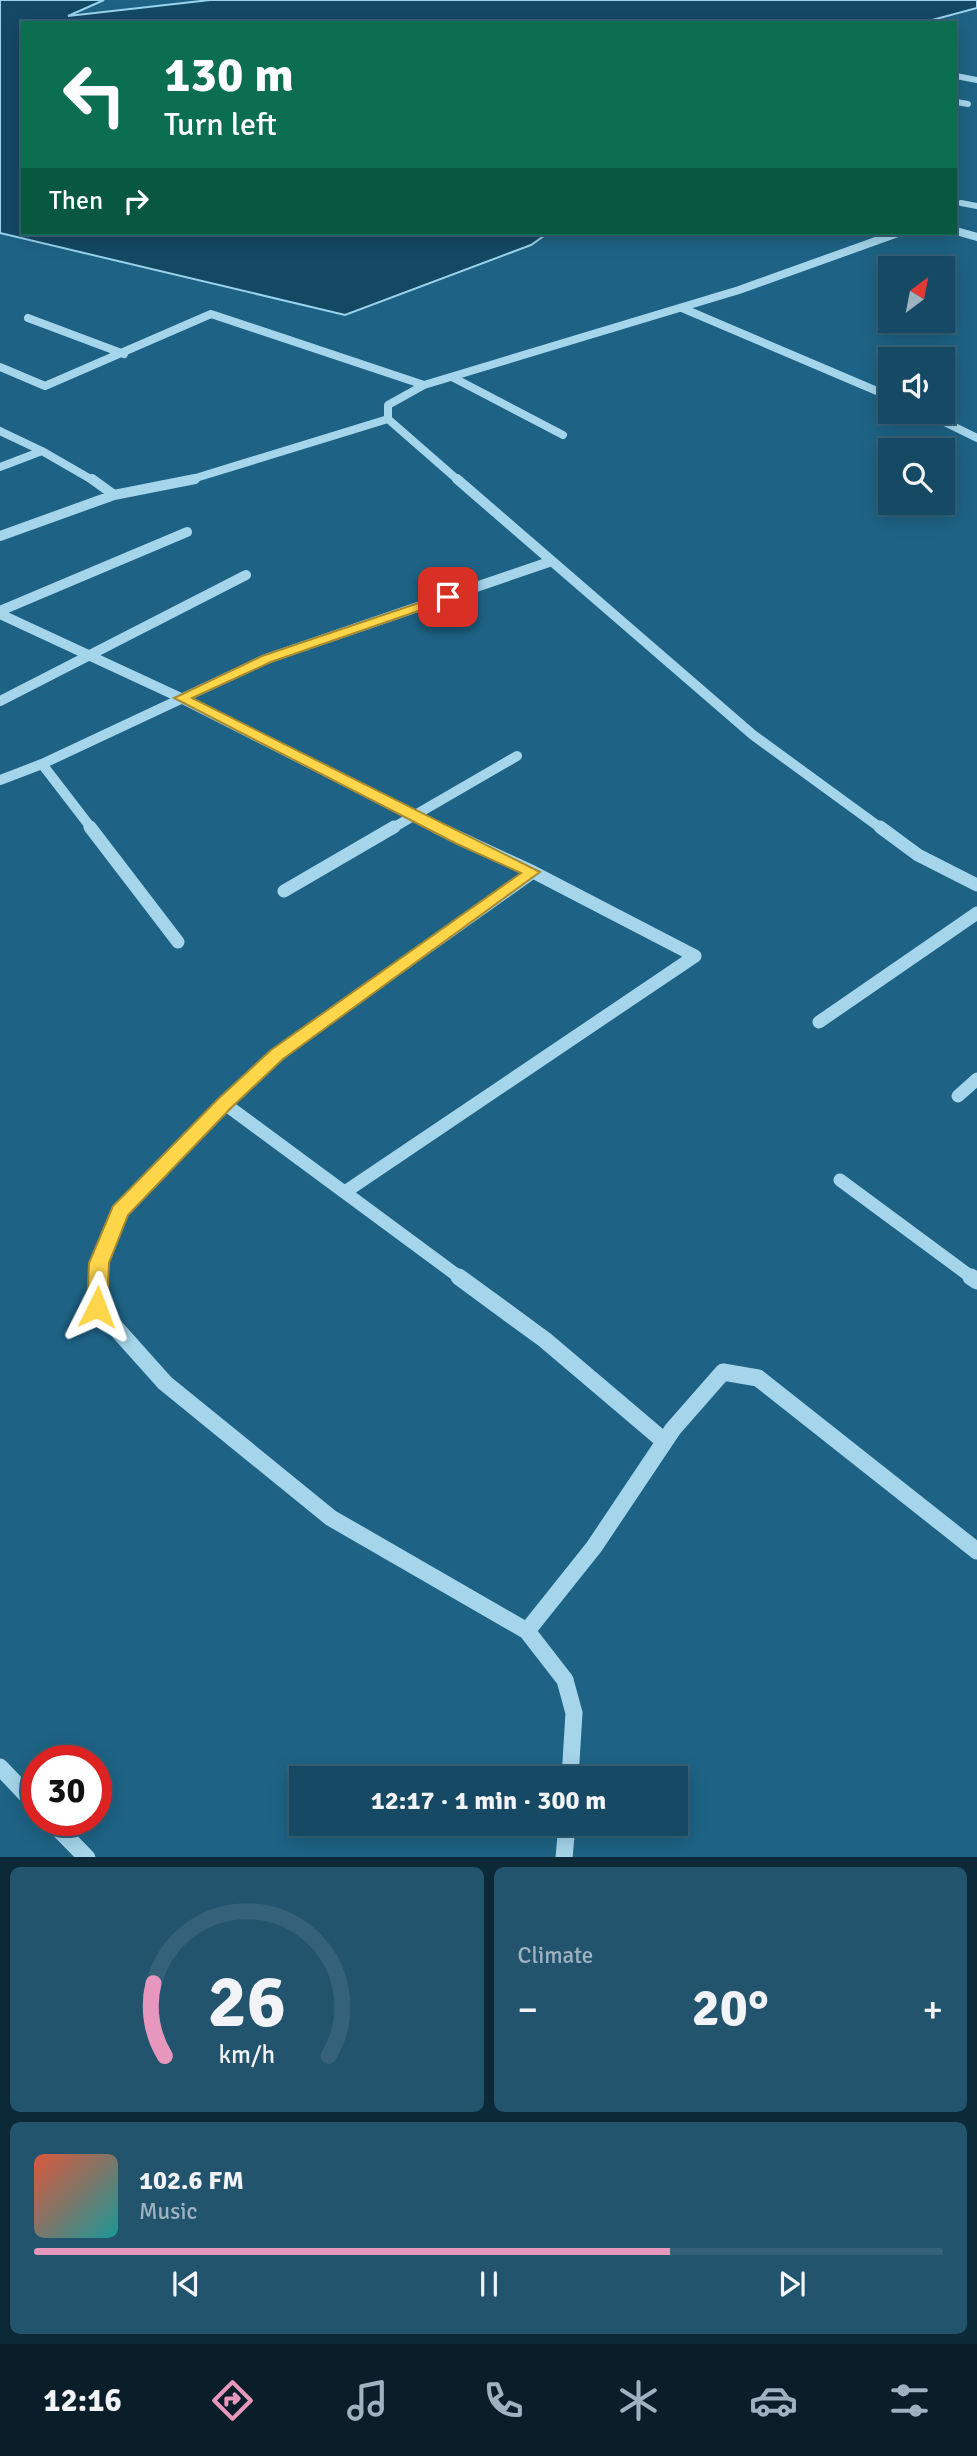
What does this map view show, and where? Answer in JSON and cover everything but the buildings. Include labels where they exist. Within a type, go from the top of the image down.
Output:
[{"type":"street","points":[[957,76],[977,80]]},
{"type":"street","points":[[957,102],[968,104]]},
{"type":"street","points":[[961,203],[977,206]]},
{"type":"street","points":[[957,230],[977,237]]},
{"type":"street","points":[[892,235],[682,308],[424,385],[388,405],[388,419],[753,735],[918,855],[977,885]]},
{"type":"street","points":[[682,308],[878,391]]},
{"type":"street","points":[[0,367],[45,386],[211,314],[424,385]]},
{"type":"street","points":[[28,318],[124,354]]},
{"type":"street","points":[[452,377],[563,435]]},
{"type":"street","points":[[0,536],[114,495],[194,479],[388,419]]},
{"type":"street","points":[[948,424],[977,438]]},
{"type":"street","points":[[0,431],[81,471],[114,495]]},
{"type":"street","points":[[0,467],[42,452]]},
{"type":"street","points":[[0,613],[187,531]]},
{"type":"street","points":[[0,780],[42,764],[266,659],[552,561]]},
{"type":"street","points":[[0,701],[246,575]]},
{"type":"street","points":[[0,613],[181,698],[416,817],[533,872],[695,956],[345,1192]]},
{"type":"street","points":[[284,891],[416,817],[517,756]]},
{"type":"street","points":[[42,764],[178,942]]},
{"type":"street","points":[[533,872],[277,1055],[225,1104],[120,1211],[99,1263],[97,1307],[165,1383],[331,1518],[527,1631],[565,1681],[573,1713],[571,1766]]},
{"type":"street","points":[[819,1022],[977,913]]},
{"type":"street","points":[[958,1096],[977,1080]]},
{"type":"street","points":[[225,1104],[545,1340],[664,1441]]},
{"type":"street","points":[[840,1180],[977,1281]]},
{"type":"street","points":[[527,1631],[602,1537],[664,1441],[699,1394],[723,1372],[758,1378],[977,1551]]},
{"type":"street","points":[[0,1767],[21,1789]]},
{"type":"street","points":[[66,1836],[87,1857]]},
{"type":"street","points":[[564,1857],[566,1836]]},
{"type":"water","points":[[0,0],[104,0],[68,16],[210,0],[977,0],[977,8],[928,21],[21,21],[21,235],[545,235],[531,245],[345,315],[0,233]]},
{"type":"route","points":[[97,1307],[99,1263],[120,1211],[225,1104],[277,1055],[533,872],[463,841],[181,698],[266,659],[448,597]]}]
